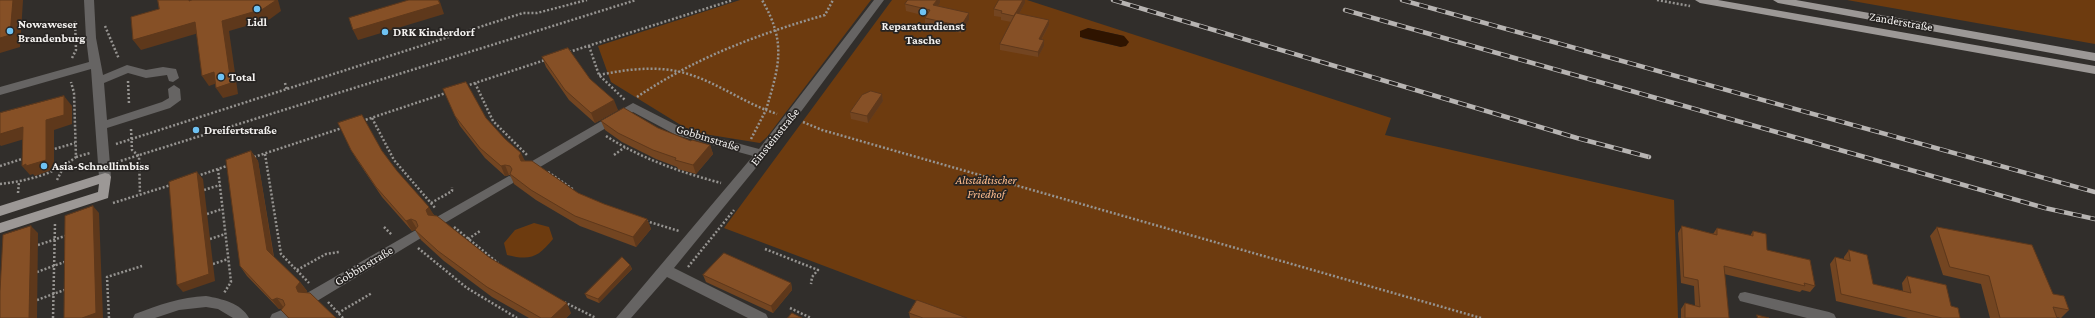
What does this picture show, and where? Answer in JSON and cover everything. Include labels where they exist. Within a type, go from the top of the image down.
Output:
[{"type":"main road","name":"Zanderstraße","points":[[1701,0],[2095,70]]},
{"type":"main road","name":"Zanderstraße","points":[[1778,0],[2095,57]]},
{"type":"main road","points":[[0,211],[104,172],[108,199],[0,228]]},
{"type":"street","points":[[89,0],[91,38],[98,81],[104,172]]},
{"type":"street","name":"Einsteinstraße","points":[[623,318],[665,270],[790,118],[879,0]]},
{"type":"street","points":[[0,91],[96,64]]},
{"type":"street","points":[[98,81],[127,69],[146,74],[163,71],[172,72],[175,100],[166,106],[101,126]]},
{"type":"street","name":"Gobbinstraße","points":[[533,165],[633,107],[680,132],[761,154]]},
{"type":"street","points":[[441,220],[509,180]]},
{"type":"street","name":"Gobbinstraße","points":[[315,295],[412,237]]},
{"type":"street","points":[[665,270],[761,318]]},
{"type":"street","points":[[1745,297],[1829,318]]},
{"type":"street","points":[[140,318],[188,302],[219,302],[236,311],[242,318]]},
{"type":"path","points":[[0,184],[18,182],[63,168],[76,157],[523,13],[542,12],[587,0]]},
{"type":"path","points":[[104,172],[139,156],[636,0]]},
{"type":"path","points":[[567,53],[733,0]]},
{"type":"path","points":[[746,150],[766,110],[777,74],[778,47],[775,30],[770,12],[762,0]]},
{"type":"path","points":[[634,99],[677,71],[729,47],[775,30],[825,15],[834,0]]},
{"type":"path","points":[[75,15],[76,50],[70,62],[70,71],[74,93],[76,157]]},
{"type":"path","points":[[102,19],[117,58],[124,62],[127,69],[132,150],[139,156],[140,194]]},
{"type":"path","points":[[589,46],[599,75],[628,103]]},
{"type":"path","points":[[460,88],[546,60]]},
{"type":"path","points":[[599,75],[620,70],[652,68],[677,71],[766,110],[822,130],[1481,318]]},
{"type":"path","points":[[285,83],[287,90]]},
{"type":"path","points":[[475,83],[493,121],[533,165],[575,191]]},
{"type":"path","points":[[358,122],[453,90]]},
{"type":"path","points":[[372,118],[394,160],[431,203],[441,220],[499,264]]},
{"type":"path","points":[[252,158],[344,127]]},
{"type":"path","points":[[596,128],[624,148],[644,159],[695,176],[723,183]]},
{"type":"path","points":[[45,152],[75,143]]},
{"type":"path","points":[[614,155],[624,148]]},
{"type":"path","points":[[265,154],[281,254],[297,270],[315,295],[343,318]]},
{"type":"path","points":[[0,166],[30,157]]},
{"type":"path","points":[[190,178],[231,165]]},
{"type":"path","points":[[218,169],[231,282],[219,302]]},
{"type":"path","points":[[108,199],[140,194],[176,183]]},
{"type":"path","points":[[204,190],[220,185]]},
{"type":"path","points":[[431,203],[452,191],[452,187]]},
{"type":"path","points":[[207,214],[222,209]]},
{"type":"path","points":[[643,220],[683,232]]},
{"type":"path","points":[[48,224],[55,222],[53,318]]},
{"type":"path","points":[[468,239],[480,231]]},
{"type":"path","points":[[38,245],[71,234]]},
{"type":"path","points":[[210,239],[226,234]]},
{"type":"path","points":[[412,237],[467,288],[517,318]]},
{"type":"path","points":[[765,249],[818,270],[812,278],[811,284]]},
{"type":"path","points":[[297,270],[326,254],[339,252]]},
{"type":"path","points":[[213,264],[228,259]]},
{"type":"path","points":[[37,272],[71,260]]},
{"type":"path","points":[[109,318],[107,277],[142,266]]},
{"type":"path","points":[[37,300],[71,287]]},
{"type":"path","points":[[338,313],[372,293]]},
{"type":"path","points":[[558,299],[596,318]]},
{"type":"path","points":[[790,308],[811,318]]},
{"type":"green space","points":[[740,0],[871,0],[767,137],[760,143],[698,133],[684,127],[611,82],[598,46]]},
{"type":"green space","name":"Altstädtischer Friedhof","points":[[892,0],[1027,0],[1391,118],[1385,135],[1674,200],[1678,318],[962,318],[724,228]],"holes":[[[1088,28],[1124,36],[1121,47],[1082,38]]]},
{"type":"green space","points":[[1847,0],[2095,0],[2095,44]]},
{"type":"green space","points":[[534,223],[549,227],[553,239],[543,250],[533,256],[522,258],[507,255],[504,243],[515,230]]},
{"type":"shaded area","points":[[1088,28],[1124,36],[1129,42],[1126,46],[1121,47],[1080,37],[1080,31]]},
{"type":"building","points":[[0,0],[13,0],[10,35],[0,38]]},
{"type":"building","points":[[158,0],[275,1],[263,9],[222,21],[231,83],[216,88],[214,72],[202,76],[195,22],[133,40],[131,17],[159,9]]},
{"type":"building","points":[[409,0],[438,0],[440,4],[353,30],[349,18]]},
{"type":"building","points":[[908,0],[937,0],[933,5],[969,13],[961,26],[925,18],[930,10],[905,4]]},
{"type":"building","points":[[999,0],[1023,0],[1014,16],[1001,13],[1002,11],[994,9]]},
{"type":"building","points":[[1016,13],[1049,20],[1039,39],[1044,40],[1038,52],[1000,44]]},
{"type":"building","points":[[568,48],[590,79],[614,100],[591,113],[565,90],[542,57]]},
{"type":"building","points":[[466,82],[486,118],[505,139],[521,153],[519,156],[521,161],[532,161],[578,193],[647,219],[633,237],[575,216],[531,190],[510,174],[512,169],[510,166],[501,166],[480,148],[455,116],[443,89]]},
{"type":"building","points":[[871,91],[882,94],[867,116],[850,112],[862,95]]},
{"type":"building","points":[[64,96],[64,115],[46,120],[46,160],[22,166],[23,127],[0,134],[0,113]]},
{"type":"building","points":[[624,108],[658,128],[691,141],[710,145],[693,165],[675,160],[676,158],[653,150],[618,133],[601,121]]},
{"type":"building","points":[[362,115],[382,151],[397,171],[429,207],[426,210],[428,215],[437,216],[490,258],[567,303],[551,318],[541,318],[487,287],[438,251],[415,230],[418,226],[416,221],[411,219],[406,221],[376,187],[351,150],[338,123]]},
{"type":"building","points":[[251,151],[267,250],[300,282],[296,287],[298,292],[310,293],[336,318],[289,318],[281,310],[285,305],[283,300],[277,298],[272,300],[240,266],[226,160]]},
{"type":"building","points":[[197,172],[209,274],[177,285],[169,182]]},
{"type":"building","points":[[93,206],[96,313],[82,318],[64,318],[65,216]]},
{"type":"building","points":[[31,226],[29,318],[0,318],[3,235]]},
{"type":"building","points":[[1682,226],[1717,235],[1717,228],[1753,236],[1753,231],[1766,234],[1767,250],[1810,260],[1815,286],[1804,283],[1805,286],[1724,266],[1729,318],[1685,318],[1685,303],[1700,307],[1698,280],[1684,277]]},
{"type":"building","points":[[1937,227],[2032,245],[2053,294],[2064,296],[2069,310],[2053,307],[2057,318],[2000,318],[1989,276],[1950,267]]},
{"type":"building","points":[[1849,250],[1867,255],[1873,284],[1911,293],[1907,276],[1946,285],[1951,306],[1958,308],[1960,318],[1942,318],[1841,294],[1835,257],[1850,261]]},
{"type":"building","points":[[724,253],[791,283],[771,306],[703,275]]},
{"type":"building","points":[[622,257],[630,265],[598,299],[585,294]]},
{"type":"building","points":[[917,300],[967,318],[923,318],[909,313]]},
{"type":"building","points":[[792,313],[802,318],[788,318]]},
{"type":"building","points":[[1757,315],[1769,318],[1758,318]]},
{"type":"railway","points":[[1113,0],[1577,138],[1649,157]]},
{"type":"railway","points":[[1402,0],[2095,192]]},
{"type":"railway","points":[[1345,10],[2045,208],[2095,219]]},
{"type":"place","name":"Lidl","points":[[257,9]]},
{"type":"place","name":"Reparaturdienst Tasche","points":[[923,12]]},
{"type":"place","name":"Nowaweser Brandenburg","points":[[10,31]]},
{"type":"place","name":"DRK Kinderdorf","points":[[385,32]]},
{"type":"place","name":"Total","points":[[221,77]]},
{"type":"place","name":"Dreifertstraße","points":[[196,130]]},
{"type":"place","name":"Asia-Schnellimbiss","points":[[44,166]]}]
